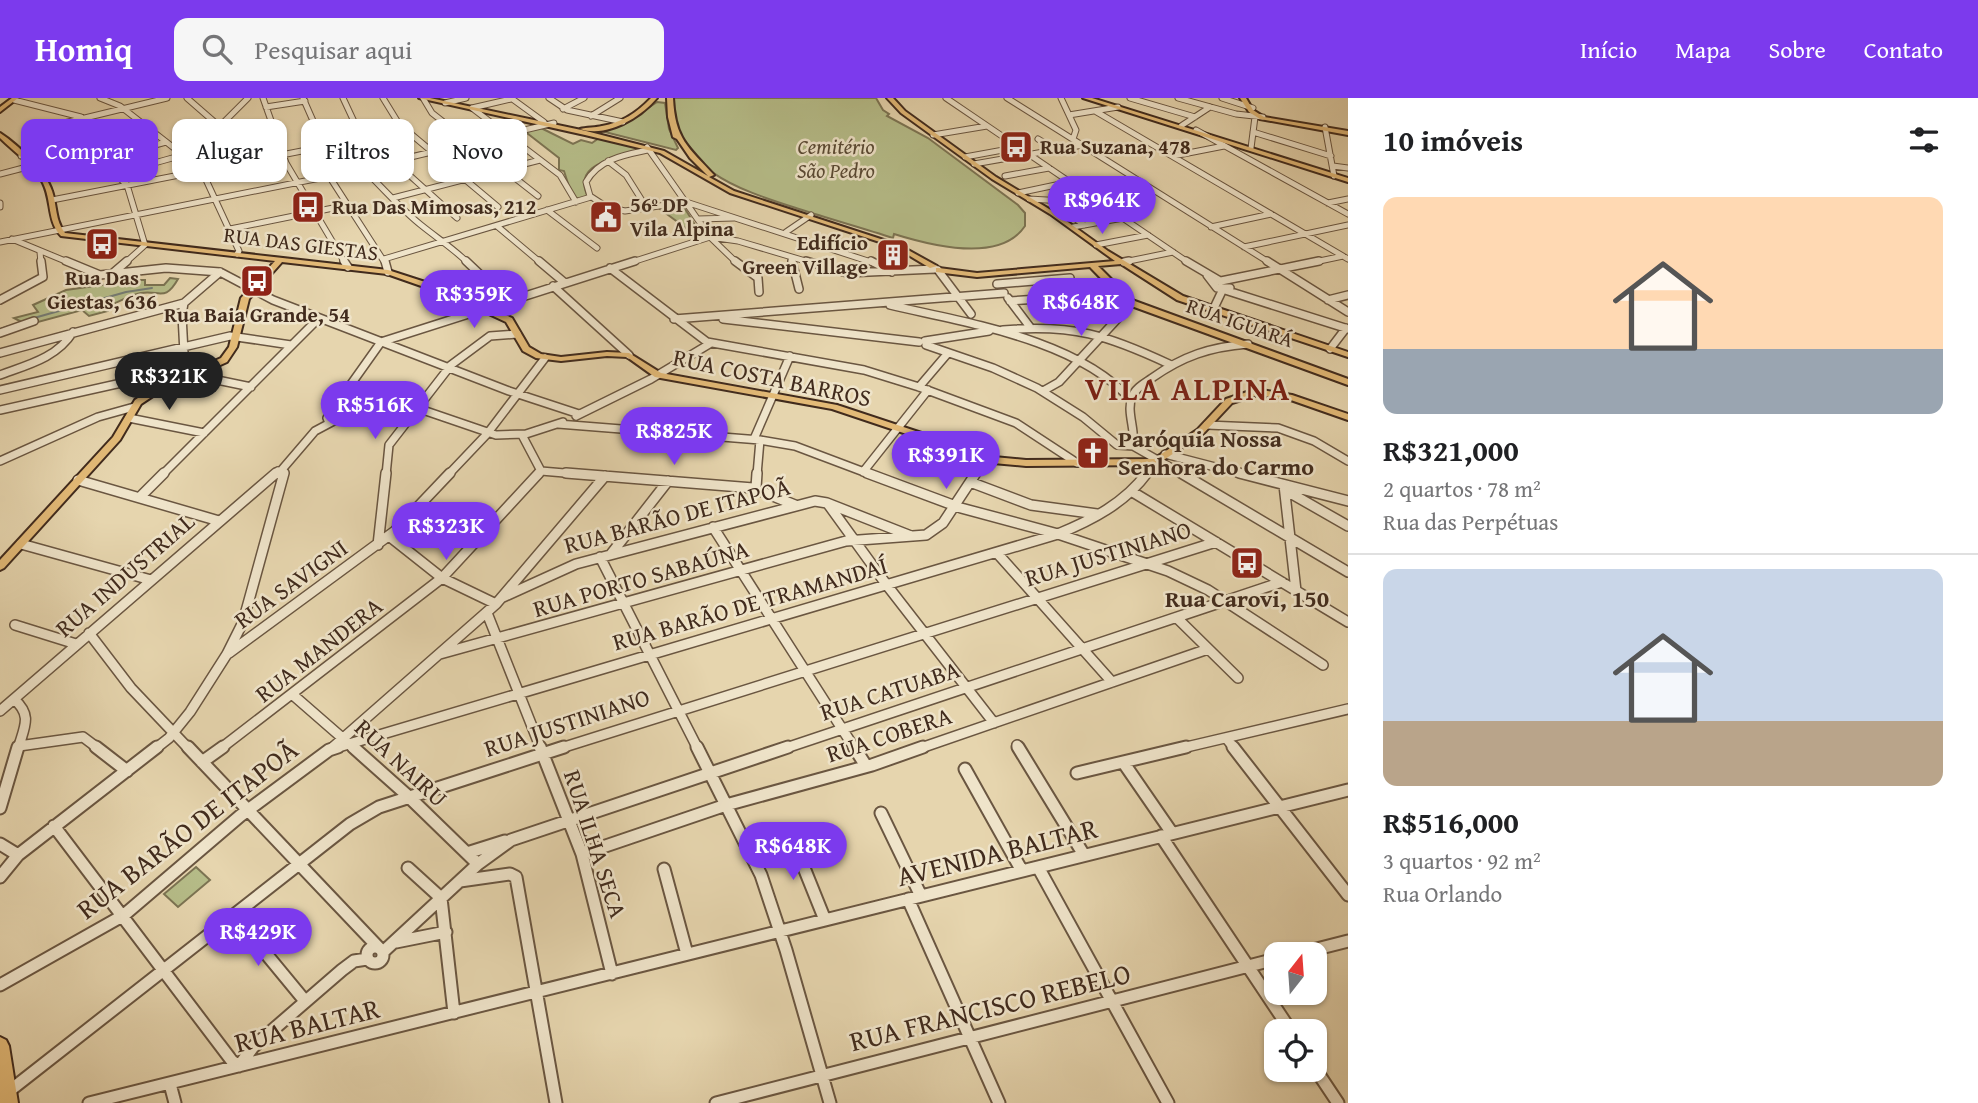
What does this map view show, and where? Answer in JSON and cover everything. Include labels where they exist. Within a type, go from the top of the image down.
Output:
[{"type":"highway","points":[[0,1046],[8,1098]]},
{"type":"main road","points":[[422,98],[480,112],[592,130],[623,122],[663,100],[682,156],[692,165],[697,162]]},
{"type":"main road","points":[[892,98],[898,109],[1019,192],[1077,226],[1106,252],[1124,262]]},
{"type":"main road","points":[[1086,98],[1196,130],[1348,180]]},
{"type":"main road","points":[[0,110],[14,99]]},
{"type":"main road","points":[[1247,102],[1259,117],[1348,133]]},
{"type":"main road","points":[[543,123],[592,130],[656,153],[682,156],[732,192],[890,240],[922,253],[937,268],[959,274],[1124,262]]},
{"type":"main road","points":[[575,127],[592,130],[656,153],[682,156]]},
{"type":"main road","points":[[675,131],[697,162],[733,189],[809,216]]},
{"type":"main road","points":[[0,135],[21,156]]},
{"type":"main road","points":[[44,182],[52,200],[58,230]]},
{"type":"main road","name":"RUA DAS GIESTAS","points":[[58,230],[69,236],[388,272],[453,294],[509,320],[526,349],[545,358]]},
{"type":"main road","points":[[1098,244],[1181,298],[1348,355]]},
{"type":"main road","points":[[1103,264],[1108,257],[1106,252]]},
{"type":"main road","points":[[0,566],[117,438],[134,407],[153,392],[224,360],[233,347],[245,299],[251,289],[281,259]]},
{"type":"main road","name":"RUA IGUARÁ","points":[[1092,265],[1132,303],[1348,382]]},
{"type":"main road","points":[[545,358],[629,355],[657,375]]},
{"type":"main road","name":"RUA COSTA BARROS","points":[[657,375],[834,407],[986,458],[1026,463],[1152,461]]},
{"type":"main road","points":[[1152,461],[1200,432],[1229,401],[1256,392],[1289,397],[1348,417]]},
{"type":"street","points":[[100,98],[122,107],[137,119]]},
{"type":"street","points":[[187,98],[212,119]]},
{"type":"street","points":[[236,98],[245,100]]},
{"type":"street","points":[[263,98],[271,119]]},
{"type":"street","points":[[343,98],[353,119]]},
{"type":"street","points":[[383,98],[396,122],[428,148]]},
{"type":"street","points":[[422,98],[430,112],[439,119]]},
{"type":"street","points":[[445,103],[466,98]]},
{"type":"street","points":[[472,108],[511,98],[530,118]]},
{"type":"street","points":[[549,98],[563,109],[623,122]]},
{"type":"street","points":[[563,109],[584,98]]},
{"type":"street","points":[[591,116],[620,98]]},
{"type":"street","points":[[946,98],[1228,288],[1250,298],[1347,328],[1330,349]]},
{"type":"street","points":[[1007,98],[1348,312]]},
{"type":"street","points":[[1061,98],[1077,132],[1073,139]]},
{"type":"street","points":[[1130,98],[1195,117]]},
{"type":"street","points":[[1178,98],[1259,117],[1251,148]]},
{"type":"street","points":[[1222,98],[1247,102]]},
{"type":"street","points":[[14,99],[82,117]]},
{"type":"street","points":[[76,119],[162,99]]},
{"type":"street","points":[[267,107],[304,99],[312,119]]},
{"type":"street","points":[[227,119],[245,100]]},
{"type":"street","points":[[1069,115],[1118,107]]},
{"type":"street","points":[[1181,126],[1210,107]]},
{"type":"street","points":[[1095,111],[1346,257]]},
{"type":"street","points":[[480,112],[488,119]]},
{"type":"street","points":[[527,127],[543,123]]},
{"type":"street","points":[[935,135],[987,126]]},
{"type":"street","points":[[1325,127],[1334,176]]},
{"type":"street","points":[[1196,130],[1348,215]]},
{"type":"street","points":[[1253,132],[1331,156]]},
{"type":"street","points":[[158,136],[172,147]]},
{"type":"street","points":[[1038,139],[1056,150]]},
{"type":"street","points":[[158,144],[166,142]]},
{"type":"street","points":[[976,163],[1083,145]]},
{"type":"street","points":[[1173,156],[1224,146]]},
{"type":"street","points":[[966,157],[1019,147]]},
{"type":"street","points":[[527,150],[560,175],[576,202]]},
{"type":"street","points":[[759,292],[758,278],[721,250],[710,237],[685,202],[656,153],[608,161],[588,177],[586,185],[591,197],[612,209],[648,210],[685,202],[865,258],[892,272]]},
{"type":"street","points":[[527,163],[540,160]]},
{"type":"street","points":[[608,161],[626,175],[648,210]]},
{"type":"street","points":[[287,162],[348,267]]},
{"type":"street","points":[[1333,166],[1348,168]]},
{"type":"street","points":[[1005,176],[1049,168]]},
{"type":"street","points":[[0,174],[21,169]]},
{"type":"street","points":[[52,200],[172,177]]},
{"type":"street","points":[[414,179],[457,218]]},
{"type":"street","points":[[0,242],[301,181]]},
{"type":"street","points":[[112,275],[145,245],[127,185],[124,182]]},
{"type":"street","points":[[208,182],[230,229],[239,251],[237,254]]},
{"type":"street","points":[[333,182],[384,259],[388,272]]},
{"type":"street","points":[[376,182],[421,225],[445,241],[508,301]]},
{"type":"street","points":[[393,198],[453,182]]},
{"type":"street","points":[[469,182],[498,207]]},
{"type":"street","points":[[520,182],[538,196]]},
{"type":"street","points":[[1019,192],[1070,183]]},
{"type":"street","points":[[384,259],[591,197]]},
{"type":"street","points":[[1031,199],[1100,203]]},
{"type":"street","points":[[1328,203],[1348,199]]},
{"type":"street","points":[[1050,200],[1077,226],[1123,218]]},
{"type":"street","points":[[230,229],[348,205]]},
{"type":"street","points":[[547,211],[597,248]]},
{"type":"street","points":[[1211,226],[1272,214]]},
{"type":"street","points":[[786,232],[809,216]]},
{"type":"street","points":[[698,219],[742,218]]},
{"type":"street","points":[[1244,247],[1348,225]]},
{"type":"street","points":[[497,226],[565,283]]},
{"type":"street","points":[[1098,244],[1148,235]]},
{"type":"street","points":[[329,423],[327,418],[381,342],[710,237],[738,241],[837,272],[892,272],[937,268],[971,314]]},
{"type":"street","points":[[12,239],[97,274],[112,275],[178,268],[220,272],[251,289],[319,318],[518,394],[579,414]]},
{"type":"street","points":[[721,250],[738,241]]},
{"type":"street","points":[[0,300],[43,277],[40,251]]},
{"type":"street","points":[[1124,262],[1173,252]]},
{"type":"street","points":[[791,257],[799,289]]},
{"type":"street","points":[[1218,282],[1346,257]]},
{"type":"street","points":[[610,268],[695,335],[711,343],[864,370],[919,387],[1016,423],[1077,463]]},
{"type":"street","points":[[0,353],[184,303],[220,272]]},
{"type":"street","points":[[986,274],[1030,327]]},
{"type":"street","points":[[997,284],[1070,278]]},
{"type":"street","points":[[1213,310],[1228,288],[1240,279]]},
{"type":"street","points":[[553,286],[629,355]]},
{"type":"street","points":[[736,318],[1004,293]]},
{"type":"street","points":[[1328,300],[1348,295]]},
{"type":"street","points":[[1010,301],[1084,296]]},
{"type":"street","points":[[184,303],[182,347],[188,374]]},
{"type":"street","points":[[882,303],[999,330],[1077,362],[1115,382],[1131,400]]},
{"type":"street","points":[[1043,391],[1059,382],[1132,303]]},
{"type":"street","points":[[141,496],[319,318]]},
{"type":"street","points":[[674,319],[736,318],[924,342],[999,330],[1068,327],[1104,335],[1169,364]]},
{"type":"street","points":[[0,333],[34,321]]},
{"type":"street","points":[[0,375],[53,353],[67,343],[73,332]]},
{"type":"street","points":[[378,545],[387,450],[449,367],[490,336],[517,334]]},
{"type":"street","points":[[0,390],[236,335],[292,345]]},
{"type":"street","points":[[924,342],[993,368],[1043,391],[1127,447],[1348,572]]},
{"type":"street","points":[[0,865],[18,855],[175,733],[228,654],[248,608],[282,471],[307,438],[345,415],[373,409],[417,408],[487,434],[522,435],[558,424],[579,414],[657,375],[711,343]]},
{"type":"street","points":[[1127,447],[1131,400],[1137,390],[1169,364],[1202,348],[1248,344]]},
{"type":"street","points":[[919,387],[948,353]]},
{"type":"street","points":[[756,488],[757,439],[790,356]]},
{"type":"street","name":"RUA SAVIGNI","points":[[228,654],[390,536],[487,434],[545,358]]},
{"type":"street","points":[[0,410],[188,374],[251,387]]},
{"type":"street","points":[[863,472],[928,390]]},
{"type":"street","points":[[0,461],[98,416],[134,407]]},
{"type":"street","points":[[129,418],[204,433]]},
{"type":"street","points":[[558,424],[785,443],[954,506],[1058,534],[1148,564],[1197,584],[1324,665]]},
{"type":"street","points":[[1207,425],[1221,428],[1263,425],[1286,430],[1309,438],[1348,461]]},
{"type":"street","points":[[522,435],[541,471],[756,488],[795,505]]},
{"type":"street","points":[[1127,447],[1152,461],[1348,501]]},
{"type":"street","points":[[827,503],[915,537],[926,535],[939,527],[986,458]]},
{"type":"street","name":"RUA BARÃO DE TRAMANDAÍ","points":[[347,741],[1058,534],[1097,514],[1131,491],[1152,461]]},
{"type":"street","name":"RUA INDUSTRIAL","points":[[0,711],[219,521],[282,471]]},
{"type":"street","name":"RUA MANDERA","points":[[202,762],[293,695],[442,578],[541,471]]},
{"type":"street","points":[[390,536],[442,578],[499,601],[605,476]]},
{"type":"street","points":[[78,480],[141,496],[219,521]]},
{"type":"street","points":[[611,554],[668,481]]},
{"type":"street","points":[[970,482],[1031,505],[1097,514]]},
{"type":"street","points":[[1285,487],[1348,526]]},
{"type":"street","points":[[1285,487],[1296,590]]},
{"type":"street","points":[[1131,491],[1348,622]]},
{"type":"street","name":"RUA BARÃO DE ITAPOÃ","points":[[0,985],[124,915],[248,810],[329,750],[347,741],[499,601],[557,571],[600,557],[795,505],[815,501],[827,503]]},
{"type":"street","points":[[827,503],[852,540],[994,723]]},
{"type":"street","points":[[713,527],[866,766]]},
{"type":"street","name":"RUA PORTO SABAÚNA","points":[[440,654],[852,540],[915,537]]},
{"type":"street","name":"RUA JUSTINIANO","points":[[8,1098],[164,968],[362,816],[408,796],[1216,542]]},
{"type":"street","points":[[21,544],[151,580]]},
{"type":"street","points":[[997,553],[1112,682]]},
{"type":"street","points":[[600,557],[754,855],[830,1103]]},
{"type":"street","name":"RUA CATUABA","points":[[467,853],[1282,582]]},
{"type":"street","name":"RUA ILHA SECA","points":[[487,613],[582,854],[612,974]]},
{"type":"street","points":[[1177,618],[1238,678]]},
{"type":"street","points":[[15,625],[76,644]]},
{"type":"street","points":[[89,633],[116,670],[365,932],[374,953]]},
{"type":"street","name":"RUA COBERA","points":[[582,854],[726,805],[866,766],[1208,649]]},
{"type":"street","name":"RUA NAIRU","points":[[293,695],[408,796],[478,864]]},
{"type":"street","points":[[0,808],[27,713],[14,699]]},
{"type":"street","points":[[1077,773],[1348,709]]},
{"type":"street","points":[[19,746],[83,737],[127,771]]},
{"type":"street","points":[[1226,738],[1348,895]]},
{"type":"street","points":[[1017,745],[1084,855]]},
{"type":"street","points":[[1124,762],[1248,967],[1283,1019]]},
{"type":"street","points":[[965,769],[1022,871]]},
{"type":"street","name":"AVENIDA BALTAR","points":[[536,993],[1348,790]]},
{"type":"street","points":[[881,813],[999,1103]]},
{"type":"street","points":[[54,826],[232,1061],[239,1066]]},
{"type":"street","points":[[790,833],[825,920]]},
{"type":"street","name":"RUA CATUABA","points":[[239,1066],[253,1048],[348,965],[394,943],[478,864],[511,840]]},
{"type":"street","points":[[0,844],[18,855]]},
{"type":"street","points":[[0,877],[18,855]]},
{"type":"street","points":[[1038,867],[1168,1103]]},
{"type":"street","points":[[408,868],[441,898],[454,1013]]},
{"type":"street","points":[[664,869],[687,954]]},
{"type":"street","points":[[459,881],[510,874],[516,877],[556,1103]]},
{"type":"street","points":[[234,915],[305,1001]]},
{"type":"street","points":[[394,943],[446,932]]},
{"type":"street","points":[[1327,946],[1348,940]]},
{"type":"street","name":"RUA FRANCISCO REBELO","points":[[716,1103],[1264,962]]},
{"type":"street","name":"RUA BALTAR","points":[[89,1103],[536,993]]},
{"type":"street","points":[[1324,1082],[1338,1103]]},
{"type":"street","points":[[170,1084],[175,1103]]},
{"type":"green space","name":"Cemitério São Pedro","points":[[673,98],[876,98],[883,110],[889,114],[887,116],[928,138],[1018,205],[1025,213],[1025,226],[1014,238],[999,245],[982,248],[944,246],[894,234],[893,238],[754,194],[733,185],[697,160],[684,143],[676,123]]},
{"type":"green space","points":[[657,102],[665,103],[669,129],[678,148],[676,150],[597,130],[626,123]]},
{"type":"green space","points":[[537,126],[573,144],[581,140],[592,143],[599,138],[643,148],[592,168],[586,175],[584,185],[588,197],[577,200],[572,196],[564,171],[559,170],[559,158],[527,133],[527,129]]},
{"type":"green space","points":[[682,204],[702,236],[698,237],[660,209]]},
{"type":"green space","points":[[170,278],[178,279],[166,293],[137,294],[110,305],[108,311],[89,316],[82,310],[27,325],[14,318],[38,312],[33,305],[66,290],[137,280],[145,280],[145,285],[164,285]]},
{"type":"green space","points":[[196,867],[210,880],[178,907],[164,894]]},
{"type":"waterway","points":[[34,318],[126,292],[152,288]]},
{"type":"waterway","points":[[0,329],[9,326]]},
{"type":"place","name":"Rua Suzana, 478","points":[[1016,147]]},
{"type":"place","name":"Rua Das Mimosas, 212","points":[[308,207]]},
{"type":"place","name":"56º DP Vila Alpina","points":[[606,217]]},
{"type":"place","name":"Rua Das Giestas, 636","points":[[102,244]]},
{"type":"place","name":"Edifício Green Village","points":[[893,255]]},
{"type":"place","name":"Rua Baia Grande, 54","points":[[257,281]]},
{"type":"place","name":"Paróquia Nossa Senhora do Carmo","points":[[1093,453]]},
{"type":"place","name":"Rua Carovi, 150","points":[[1247,563]]},
{"type":"district","name":"VILA ALPINA","points":[[1188,389]]}]
